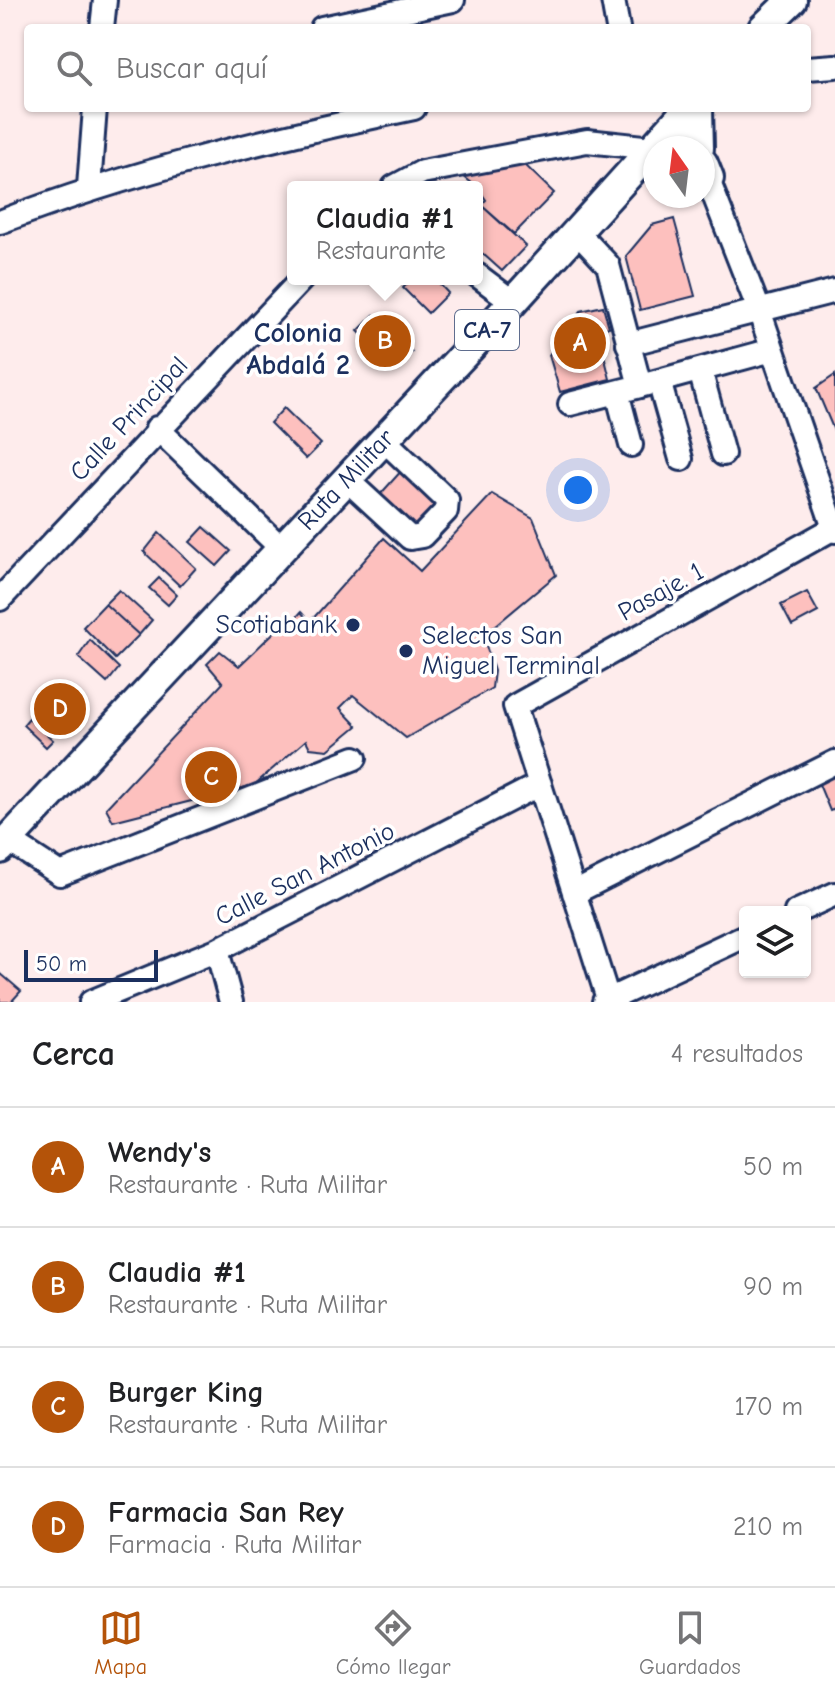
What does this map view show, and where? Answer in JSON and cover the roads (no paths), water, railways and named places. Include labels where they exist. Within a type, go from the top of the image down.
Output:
[{"type":"main road","points":[[767,24],[792,0]]},
{"type":"main road","points":[[698,112],[699,136]]},
{"type":"main road","name":"Ruta Militar","points":[[664,136],[681,116]]},
{"type":"main road","name":"Ruta Militar","points":[[4,844],[643,160]]},
{"type":"street","points":[[102,24],[105,0]]},
{"type":"street","points":[[341,24],[453,0]]},
{"type":"street","points":[[613,0],[617,24]]},
{"type":"street","points":[[811,68],[835,66]]},
{"type":"street","points":[[89,187],[95,112]]},
{"type":"street","points":[[0,222],[89,187],[246,144],[395,112]]},
{"type":"street","points":[[681,116],[688,136]]},
{"type":"street","points":[[405,181],[422,172],[587,141],[643,147]]},
{"type":"street","points":[[715,198],[759,310],[834,529]]},
{"type":"street","points":[[577,232],[608,265],[628,344],[650,384],[681,459]]},
{"type":"street","points":[[483,280],[513,302]]},
{"type":"street","name":"Calle Principal","points":[[0,599],[157,428],[296,285]]},
{"type":"street","points":[[628,344],[835,291]]},
{"type":"street","points":[[570,404],[772,350]]},
{"type":"street","points":[[700,370],[723,454]]},
{"type":"street","points":[[617,392],[631,445]]},
{"type":"street","points":[[157,428],[281,548]]},
{"type":"street","points":[[346,479],[410,538],[422,536],[446,511],[447,500],[384,440]]},
{"type":"street","name":"Pasaje. 1","points":[[540,784],[515,706],[834,529]]},
{"type":"street","points":[[4,844],[60,874],[355,758]]},
{"type":"street","points":[[574,893],[835,762]]},
{"type":"street","points":[[540,784],[607,1001],[739,939]]},
{"type":"street","name":"Calle San Antonio","points":[[91,1002],[217,950],[540,784]]},
{"type":"street","points":[[809,906],[835,894]]},
{"type":"street","points":[[217,950],[231,1002]]},
{"type":"place","name":"Claudia #1","points":[[385,341]]},
{"type":"place","name":"Wendy's","points":[[580,343]]},
{"type":"place","name":"Scotiabank","points":[[353,625]]},
{"type":"place","name":"Selectos San Miguel Terminal","points":[[406,651]]},
{"type":"place","name":"Farmacia San Rey","points":[[60,709]]},
{"type":"place","name":"Burger King","points":[[211,777]]},
{"type":"district","name":"Colonia Abdalá 2","points":[[298,349]]}]
